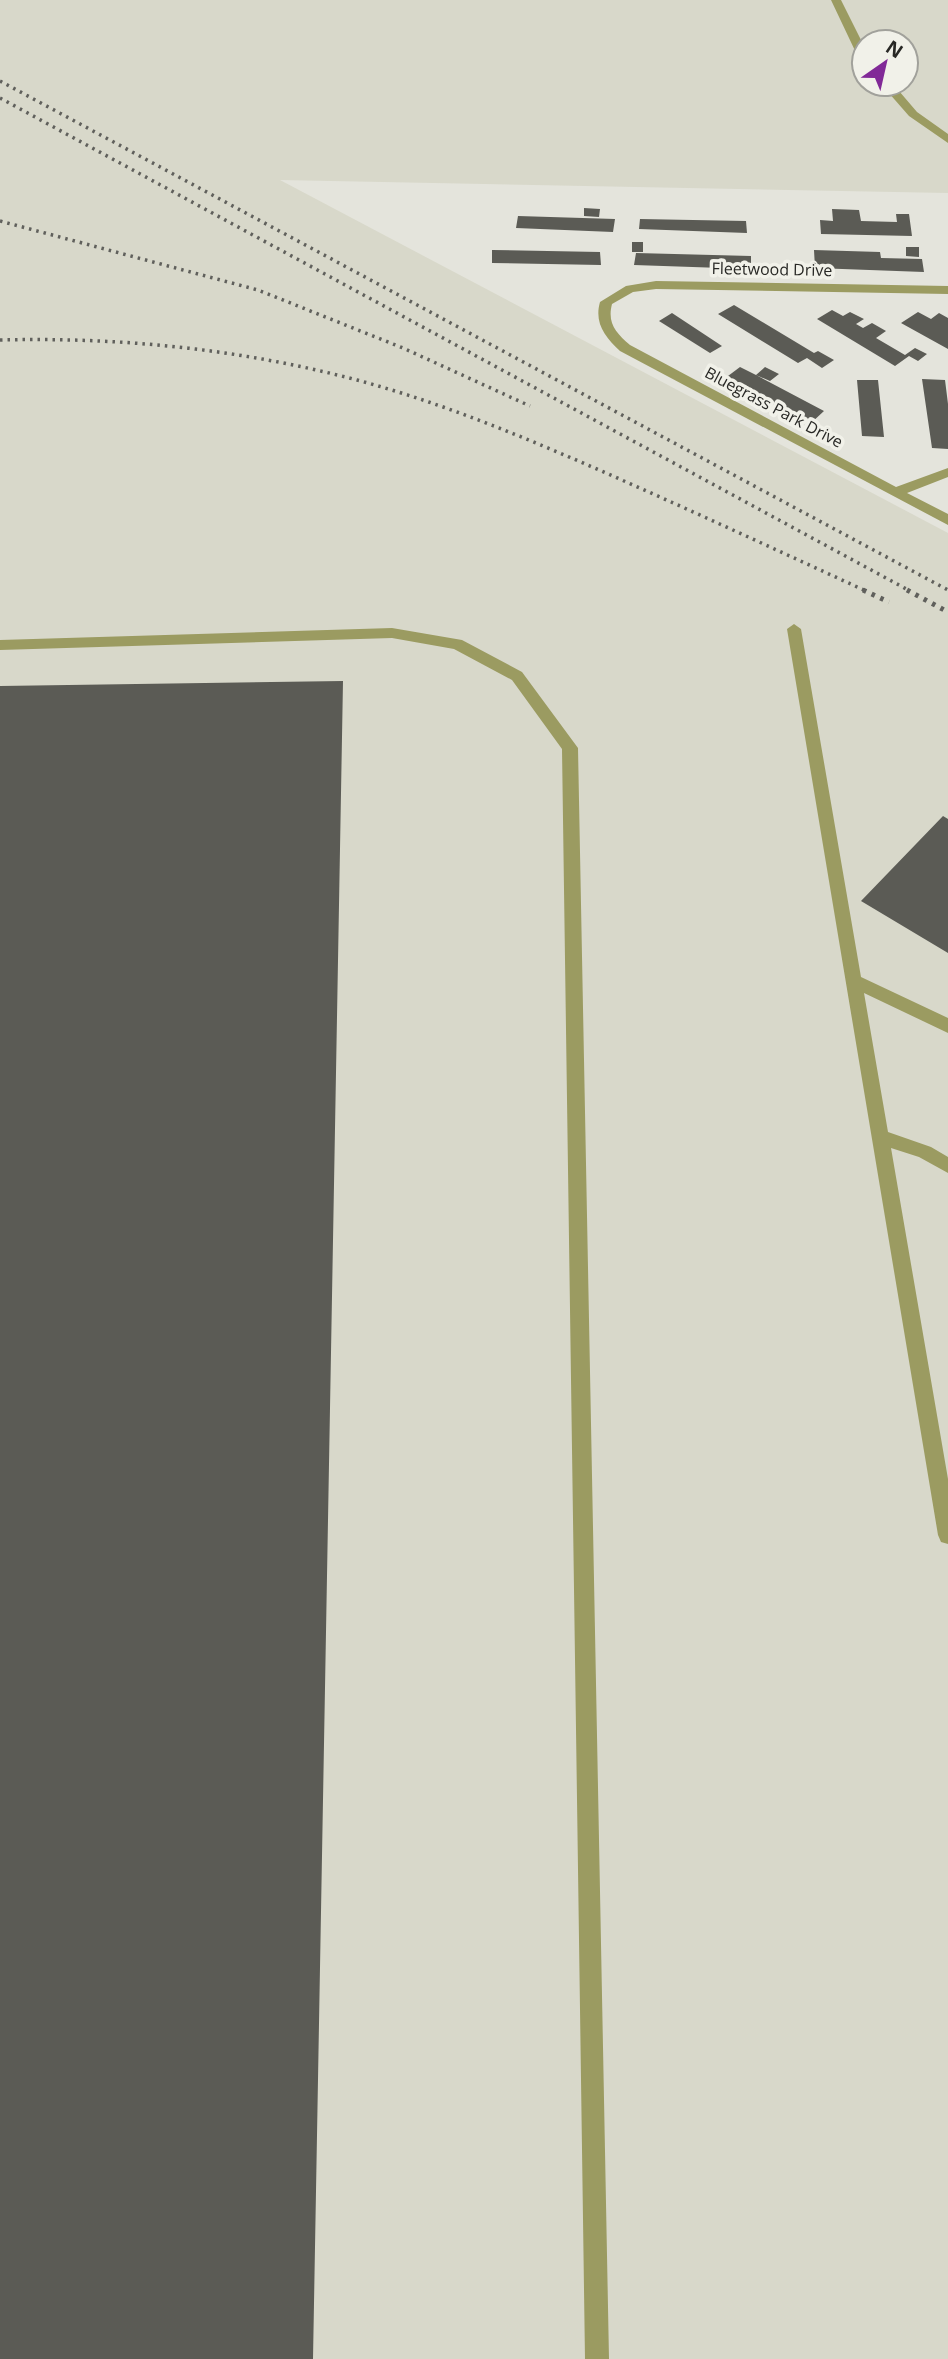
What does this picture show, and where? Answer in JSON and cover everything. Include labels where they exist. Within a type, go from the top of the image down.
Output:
[{"type":"street","points":[[836,0],[850,28]]},
{"type":"street","points":[[899,98],[913,114],[948,139]]},
{"type":"street","name":"Fleetwood Drive","points":[[603,309],[606,302],[619,293],[656,285],[948,290]]},
{"type":"street","name":"Bluegrass Park Drive","points":[[603,309],[603,320],[609,334],[625,348],[948,520]]},
{"type":"street","points":[[896,492],[948,471]]},
{"type":"street","points":[[794,629],[947,1528]]},
{"type":"street","points":[[0,645],[392,633],[457,644],[517,676],[569,747],[597,2359]]},
{"type":"street","points":[[855,981],[948,1026]]},
{"type":"street","points":[[881,1137],[925,1152],[948,1166]]},
{"type":"shaded area","points":[[0,0],[948,0],[948,193],[280,180],[948,533],[948,2359],[0,2359]]},
{"type":"building","points":[[584,208],[600,209],[599,217],[584,216]]},
{"type":"building","points":[[832,209],[859,210],[861,221],[897,222],[896,214],[909,214],[912,236],[821,234],[820,220],[833,221]]},
{"type":"building","points":[[518,216],[615,219],[613,232],[516,228]]},
{"type":"building","points":[[640,219],[746,221],[747,233],[639,229]]},
{"type":"building","points":[[632,242],[643,242],[643,252],[632,252]]},
{"type":"building","points":[[906,247],[919,247],[919,257],[906,256]]},
{"type":"building","points":[[492,250],[600,252],[601,265],[492,263]]},
{"type":"building","points":[[814,250],[880,252],[881,258],[922,259],[924,272],[815,268]]},
{"type":"building","points":[[636,253],[751,256],[751,269],[634,265]]},
{"type":"building","points":[[734,305],[814,353],[818,351],[834,360],[822,368],[807,358],[798,363],[718,314]]},
{"type":"building","points":[[832,310],[843,316],[850,312],[864,319],[856,324],[863,328],[872,323],[886,331],[876,338],[905,355],[915,348],[927,354],[918,361],[909,356],[895,366],[817,319]]},
{"type":"building","points":[[918,312],[931,319],[939,313],[948,318],[948,349],[901,323]]},
{"type":"building","points":[[672,313],[722,346],[710,353],[659,321]]},
{"type":"building","points":[[740,367],[824,411],[810,424],[724,379]]},
{"type":"building","points":[[765,367],[779,374],[770,381],[756,375]]},
{"type":"building","points":[[922,379],[945,380],[948,449],[932,448]]},
{"type":"building","points":[[857,380],[878,380],[884,437],[862,436]]},
{"type":"building","points":[[343,681],[313,2359],[0,2359],[0,686]]},
{"type":"building","points":[[943,816],[948,819],[948,953],[861,901]]},
{"type":"railway","points":[[0,81],[948,590]]},
{"type":"railway","points":[[0,98],[910,591]]},
{"type":"railway","points":[[0,221],[258,290],[403,348],[530,406]]},
{"type":"railway","points":[[0,340],[90,341],[180,347],[269,360],[357,380],[456,411],[552,450],[866,591]]},
{"type":"railway","points":[[863,590],[889,602]]},
{"type":"railway","points":[[907,590],[948,612]]}]
